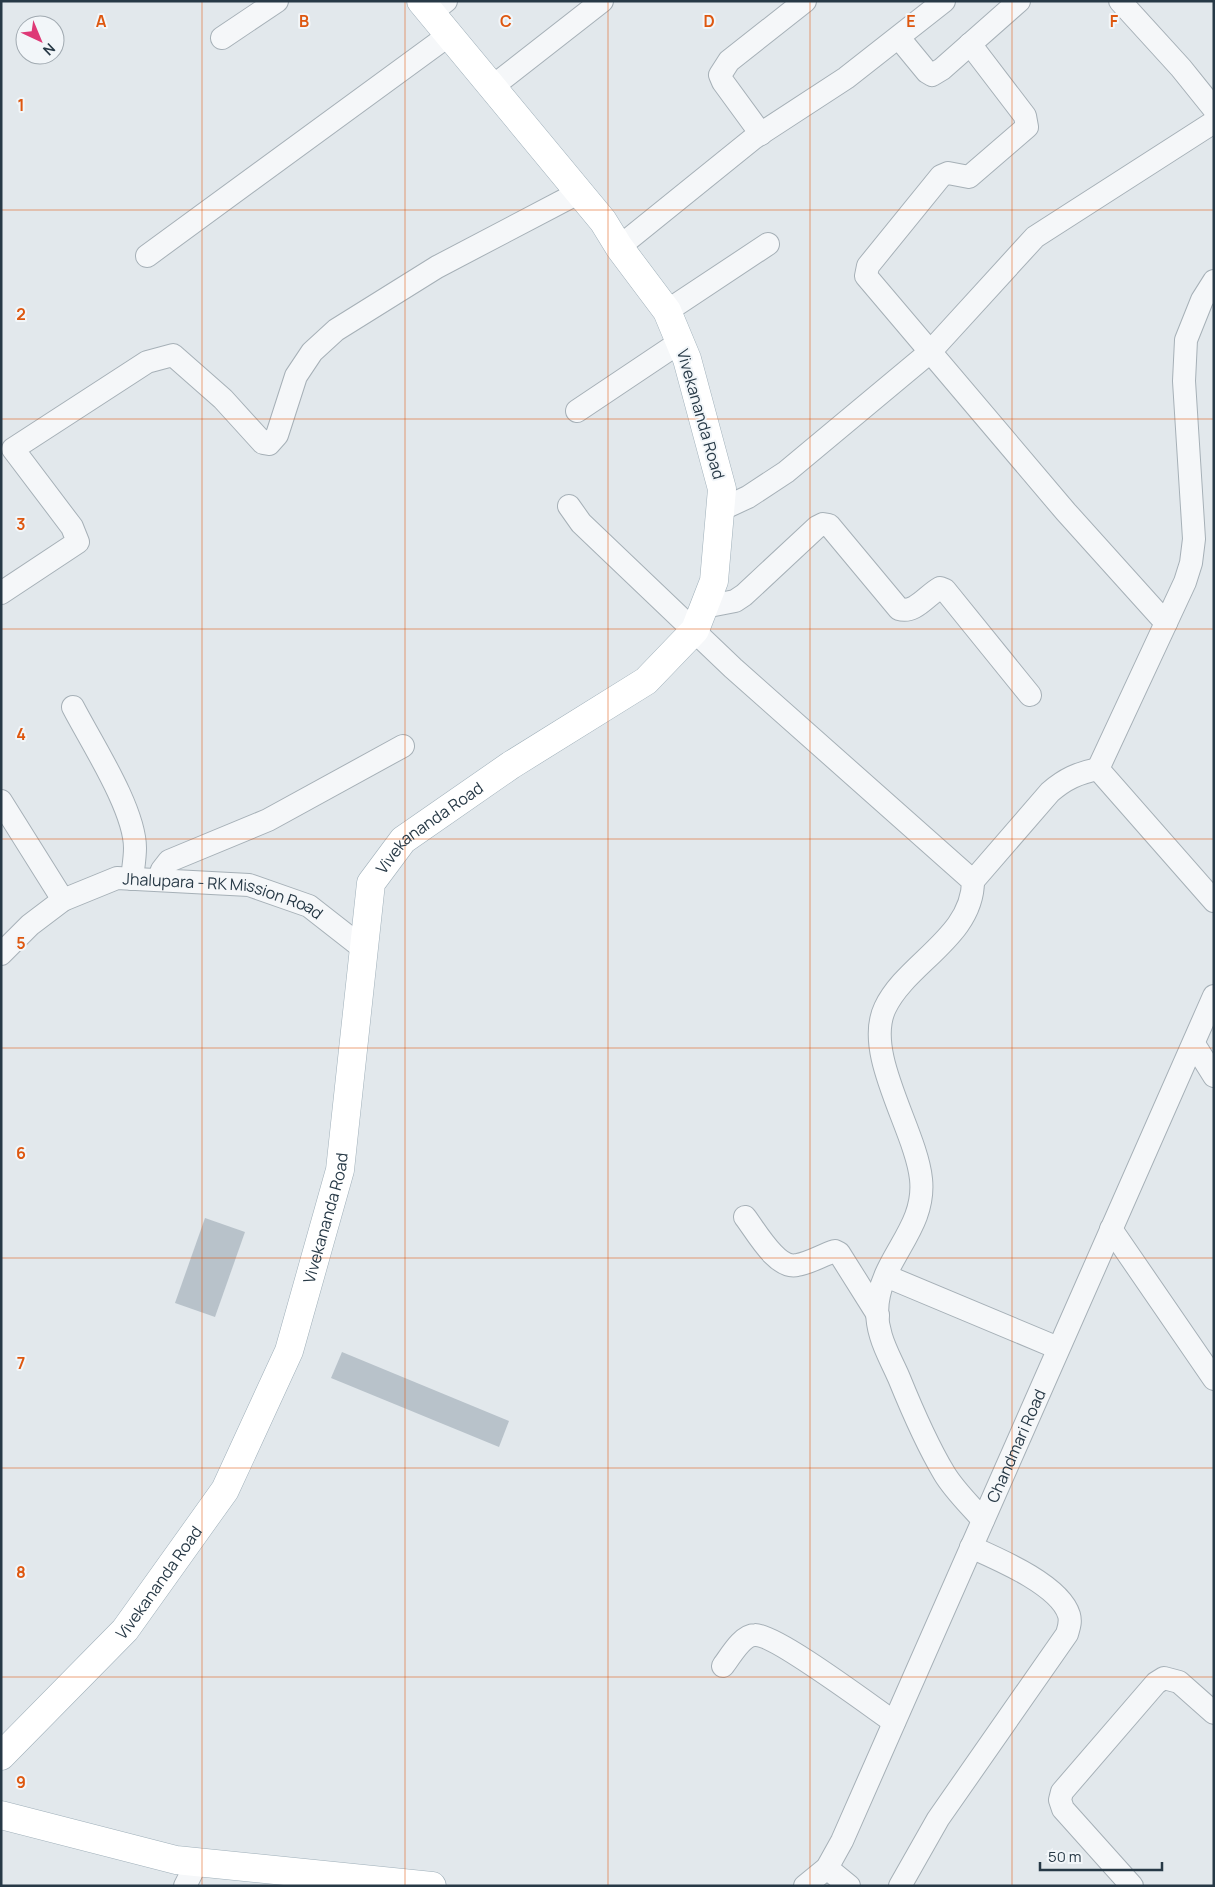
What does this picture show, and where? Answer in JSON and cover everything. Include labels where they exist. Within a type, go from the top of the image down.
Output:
[{"type":"main road","name":"Vivekananda Road","points":[[1,1756],[125,1630],[225,1490],[289,1350],[340,1170],[371,883],[403,840],[511,765],[646,680],[699,618],[714,580],[722,488],[688,358],[667,311],[619,247],[603,221],[449,35],[432,5]]},
{"type":"main road","points":[[1,1815],[176,1860],[191,1874],[432,1886]]},
{"type":"street","points":[[222,38],[277,1]]},
{"type":"street","points":[[492,87],[602,1]]},
{"type":"street","points":[[761,134],[723,82],[720,75],[729,61],[805,1]]},
{"type":"street","points":[[619,247],[761,134],[846,78],[944,1]]},
{"type":"street","points":[[899,38],[927,72],[932,74],[970,44],[1018,1]]},
{"type":"street","points":[[1120,1],[1181,68],[1214,110]]},
{"type":"street","points":[[147,256],[449,35]]},
{"type":"street","points":[[970,44],[1025,116],[1027,126],[969,177],[948,173],[942,176],[866,271],[869,280],[1079,526],[1166,624]]},
{"type":"street","points":[[720,510],[748,497],[786,472],[930,352],[1035,237],[1214,122]]},
{"type":"street","points":[[1,593],[78,542],[72,527],[13,449],[147,362],[173,355],[223,399],[263,443],[269,444],[277,435],[296,376],[312,352],[336,330],[437,267],[580,192]]},
{"type":"street","points":[[667,311],[768,244]]},
{"type":"street","points":[[1098,769],[1185,582],[1191,563],[1194,540],[1184,381],[1186,340],[1202,300],[1214,280]]},
{"type":"street","points":[[577,411],[680,342]]},
{"type":"street","points":[[569,506],[581,523],[699,618],[734,668],[972,880],[973,896],[965,914],[956,928],[897,991],[885,1008],[879,1027],[882,1054],[921,1180],[919,1208],[912,1230],[886,1276],[879,1295],[878,1315],[881,1336],[912,1408],[944,1474],[983,1520]]},
{"type":"street","points":[[699,618],[735,601],[755,585],[817,527],[823,524],[829,525],[899,609],[905,611],[912,609],[940,588],[945,590],[1030,695]]},
{"type":"street","points":[[73,707],[121,799],[132,826],[135,847],[132,879]]},
{"type":"street","points":[[158,880],[162,870],[169,861],[268,820],[403,746]]},
{"type":"street","points":[[972,880],[1057,786],[1064,780],[1082,772],[1098,769]]},
{"type":"street","points":[[1098,769],[1214,902]]},
{"type":"street","points":[[1,801],[63,900]]},
{"type":"street","name":"Jhalupara - RK Mission Road","points":[[1,954],[30,925],[63,900],[117,878],[249,885],[309,906],[364,949]]},
{"type":"street","name":"Chandmari Road","points":[[805,1886],[827,1868],[842,1842],[1214,996]]},
{"type":"street","points":[[1194,1044],[1214,1076]]},
{"type":"street","points":[[745,1217],[776,1258],[787,1265],[797,1266],[830,1252],[839,1253],[878,1315]]},
{"type":"street","points":[[1112,1229],[1214,1379]]},
{"type":"street","points":[[886,1276],[1058,1348]]},
{"type":"street","points":[[900,1886],[938,1819],[1067,1634],[1070,1623],[1064,1605],[1044,1586],[1016,1567],[971,1547]]},
{"type":"street","points":[[723,1666],[746,1638],[755,1635],[766,1638],[787,1649],[894,1722]]},
{"type":"street","points":[[1132,1886],[1063,1809],[1060,1800],[1062,1792],[1156,1684],[1164,1678],[1179,1682],[1214,1713]]},
{"type":"street","points":[[827,1868],[849,1886]]},
{"type":"building","points":[[205,1218],[245,1232],[215,1317],[175,1303]]},
{"type":"building","points":[[342,1352],[509,1421],[499,1447],[331,1378]]}]
